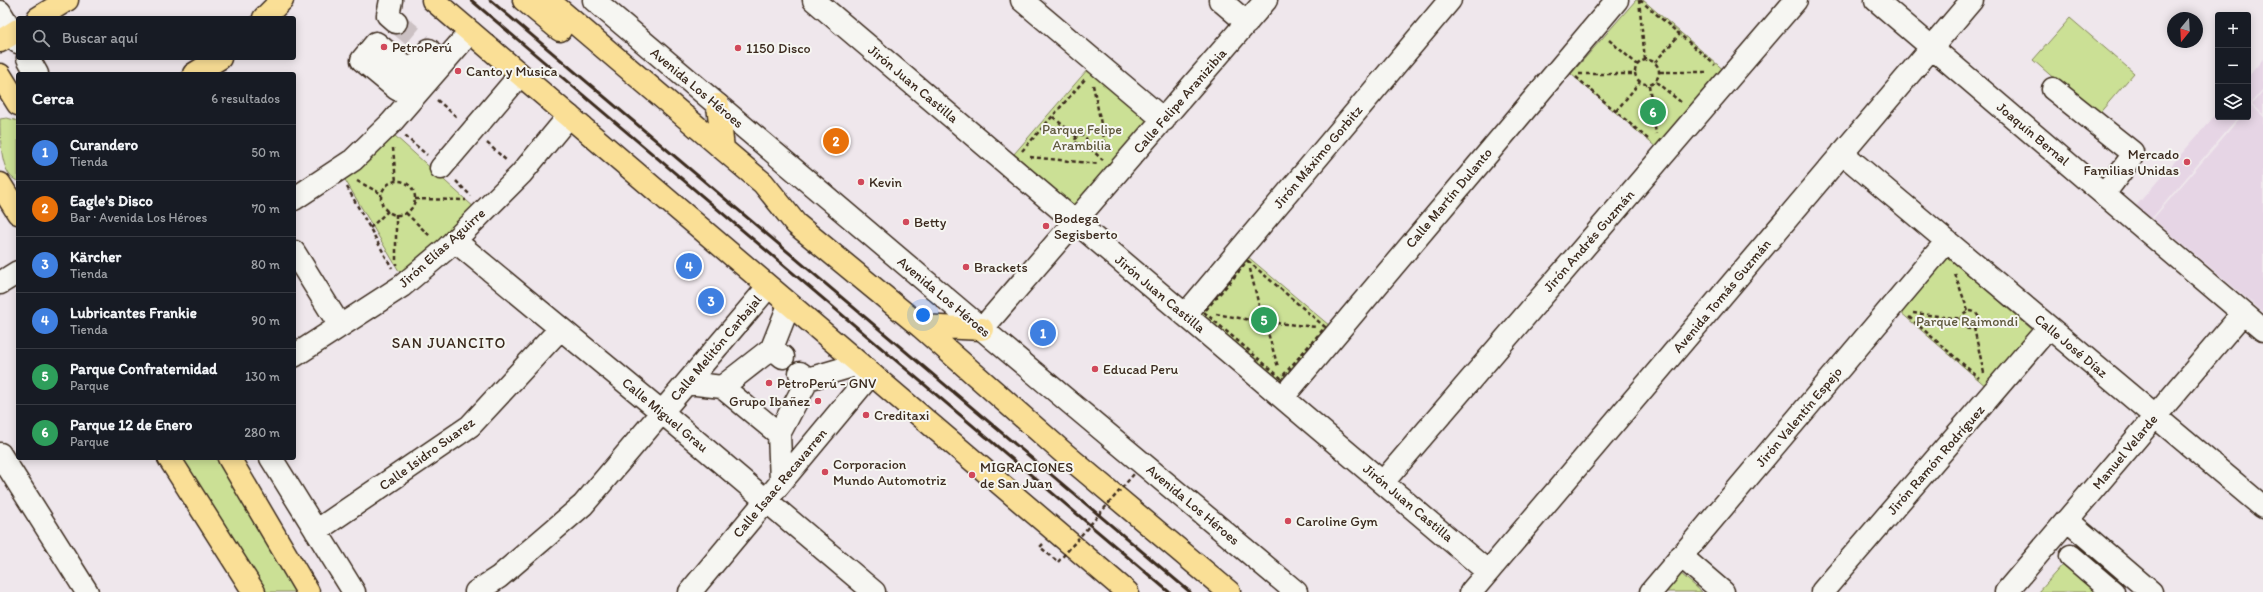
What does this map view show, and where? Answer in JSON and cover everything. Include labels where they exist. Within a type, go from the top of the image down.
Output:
[{"type":"main road","points":[[41,16],[67,0]]},
{"type":"main road","points":[[266,16],[282,0]]},
{"type":"main road","points":[[433,0],[1127,592]]},
{"type":"main road","points":[[453,0],[458,4],[467,29]]},
{"type":"main road","points":[[524,0],[752,194],[796,224]]},
{"type":"main road","name":"Avenida Los Héroes","points":[[548,0],[763,182],[796,224],[920,326],[1072,460],[1229,592]]},
{"type":"main road","points":[[197,72],[217,60]]},
{"type":"main road","points":[[2,80],[16,101]]},
{"type":"main road","points":[[718,105],[723,149]]},
{"type":"main road","points":[[7,191],[16,209]]},
{"type":"main road","points":[[920,326],[982,329]]},
{"type":"main road","points":[[170,460],[254,592]]},
{"type":"main road","points":[[230,460],[308,592]]},
{"type":"street","points":[[391,0],[388,15],[396,22]]},
{"type":"street","name":"Avenida Los Héroes","points":[[594,0],[982,329],[1296,592]]},
{"type":"street","name":"Jirón Juan Castilla","points":[[814,0],[1014,161],[1076,222],[1488,572]]},
{"type":"street","points":[[1022,0],[1094,69],[1164,120]]},
{"type":"street","points":[[1220,0],[1247,23]]},
{"type":"street","name":"Calle Felipe Aranizibia","points":[[982,329],[1076,222],[1266,0]]},
{"type":"street","name":"Jirón Máximo Gorbitz","points":[[1186,315],[1243,257],[1450,0]]},
{"type":"street","name":"Calle Martín Dulanto","points":[[1283,397],[1330,331],[1617,0]]},
{"type":"street","name":"Jirón Andrés Guzmán","points":[[1383,482],[1661,151],[1727,75],[1796,0]]},
{"type":"street","name":"Joaquín Bernal","points":[[1876,0],[2263,330]]},
{"type":"street","name":"Avenida Tomás Guzmán","points":[[1471,592],[1972,0]]},
{"type":"street","points":[[0,12],[12,36]]},
{"type":"street","points":[[397,117],[397,89],[411,72],[426,47],[467,29]]},
{"type":"street","points":[[296,198],[353,160],[397,117],[467,29]]},
{"type":"street","points":[[397,89],[362,60],[376,43],[411,72]]},
{"type":"street","points":[[29,60],[36,72]]},
{"type":"street","points":[[441,168],[520,75]]},
{"type":"street","points":[[2053,89],[2132,152],[2131,158],[2104,194]]},
{"type":"street","name":"Jirón Elías Aguirre","points":[[296,355],[340,326],[399,281],[450,245],[521,174],[569,116]]},
{"type":"street","name":"Calle José Díaz","points":[[1842,153],[2263,507]]},
{"type":"street","name":"Jirón Valentín Espejo","points":[[1651,592],[1898,308],[1947,241]]},
{"type":"street","name":"Calle Miguel Grau","points":[[450,245],[560,329],[663,413],[874,592]]},
{"type":"street","points":[[296,255],[340,326]]},
{"type":"street","points":[[0,283],[16,273]]},
{"type":"street","name":"Calle Melitón Carbajal","points":[[476,592],[504,585],[583,505],[663,413],[768,287]]},
{"type":"street","points":[[722,387],[778,353],[789,305]]},
{"type":"street","name":"Manuel Velarde","points":[[2006,592],[2244,313]]},
{"type":"street","name":"Jirón Ramón Rodríguez","points":[[1822,592],[1990,388],[2049,327]]},
{"type":"street","name":"Calle Isidro Suarez","points":[[316,531],[470,426],[560,329]]},
{"type":"street","points":[[781,481],[779,434],[804,376],[865,369]]},
{"type":"street","name":"Calle Isaac Recavarren","points":[[690,592],[781,481],[865,369]]},
{"type":"street","points":[[688,383],[722,387],[779,434]]},
{"type":"street","points":[[0,454],[87,592]]},
{"type":"street","points":[[272,460],[354,592]]},
{"type":"street","points":[[2067,520],[2150,592]]},
{"type":"street","points":[[1681,556],[1723,592]]},
{"type":"street","points":[[2071,556],[2113,592]]},
{"type":"path","points":[[1640,0],[1727,75]]},
{"type":"path","points":[[1640,0],[1645,60]]},
{"type":"path","points":[[1655,62],[1680,34]]},
{"type":"path","points":[[1605,37],[1638,64]]},
{"type":"path","points":[[1645,60],[1655,62],[1660,72],[1656,82],[1649,85],[1640,82],[1635,74],[1638,64],[1645,60]]},
{"type":"path","points":[[1014,161],[1094,69]]},
{"type":"path","points":[[1094,69],[1108,158]]},
{"type":"path","points":[[1660,72],[1727,75]]},
{"type":"path","points":[[1635,74],[1574,74],[1661,151]]},
{"type":"path","points":[[1616,111],[1640,82]]},
{"type":"path","points":[[1656,82],[1685,106]]},
{"type":"path","points":[[1649,85],[1661,151]]},
{"type":"path","points":[[1052,116],[1076,137],[1078,144],[1085,144],[1105,161]]},
{"type":"path","points":[[396,182],[397,117]]},
{"type":"path","points":[[1076,137],[1081,134],[1086,136],[1087,141],[1085,144]]},
{"type":"path","points":[[1014,161],[1102,164]]},
{"type":"path","points":[[338,170],[382,194]]},
{"type":"path","points":[[338,170],[399,281]]},
{"type":"path","points":[[396,182],[408,185],[414,194],[415,199],[410,209],[406,213],[396,214],[388,211],[382,204],[382,194],[388,185],[396,182]]},
{"type":"path","points":[[415,199],[469,200]]},
{"type":"path","points":[[370,228],[388,211]]},
{"type":"path","points":[[406,213],[450,245]]},
{"type":"path","points":[[396,214],[399,281]]},
{"type":"path","points":[[1243,257],[1260,310],[1276,323],[1330,331]]},
{"type":"path","points":[[1243,257],[1204,312],[1281,378],[1330,331]]},
{"type":"path","points":[[1243,257],[1330,331]]},
{"type":"path","points":[[1898,308],[1962,320]]},
{"type":"path","points":[[1898,308],[1990,388]]},
{"type":"path","points":[[1260,310],[1251,320],[1268,333],[1276,323]]},
{"type":"path","points":[[1970,311],[1978,315],[1979,321],[1974,328],[1967,328],[1963,325],[1962,320],[1965,312],[1970,311]]},
{"type":"path","points":[[1979,321],[2034,330],[2049,327]]},
{"type":"path","points":[[1974,328],[1990,388]]},
{"type":"path","points":[[1040,547],[1058,562],[1134,474]]},
{"type":"shaded area","points":[[2263,59],[2263,89],[2251,103],[2251,84],[2251,73]]},
{"type":"shaded area","points":[[2263,91],[2263,114],[2252,104]]},
{"type":"shaded area","points":[[2251,105],[2263,116],[2263,312],[2153,219],[2238,120],[2251,120]]},
{"type":"shaded area","name":"Mercado Familias Unidas","points":[[2215,115],[2215,120],[2235,120],[2151,219],[2136,206]]},
{"type":"green space","points":[[1636,0],[1643,0],[1726,72],[1658,149],[1571,74]]},
{"type":"green space","points":[[2070,18],[2134,73],[2097,116],[2033,60]]},
{"type":"green space","name":"Parque Felipe Arambilia","points":[[1088,69],[1150,122],[1076,207],[1014,154]]},
{"type":"green space","points":[[7,118],[16,120],[16,180],[12,178],[4,164],[0,136],[0,119]]},
{"type":"green space","points":[[394,135],[476,209],[402,276],[344,178]]},
{"type":"green space","points":[[1247,256],[1330,326],[1281,383],[1198,313]]},
{"type":"green space","name":"Parque Raimondi","points":[[1947,256],[2035,332],[1987,387],[1899,311]]},
{"type":"green space","points":[[182,460],[222,460],[301,592],[264,592]]},
{"type":"green space","points":[[2064,563],[2098,592],[2038,592]]},
{"type":"green space","points":[[1680,573],[1702,592],[1664,592]]},
{"type":"tunnel","points":[[396,22],[422,44]]},
{"type":"railway","points":[[471,0],[1169,592]]},
{"type":"railway","points":[[490,0],[1190,592]]},
{"type":"place","name":"PetroPerú","points":[[384,47]]},
{"type":"place","name":"1150 Disco","points":[[738,48]]},
{"type":"place","name":"Canto y Musica","points":[[458,71]]},
{"type":"place","name":"Parque 12 de Enero","points":[[1653,112]]},
{"type":"place","name":"Eagle's Disco","points":[[836,141]]},
{"type":"place","name":"Mercado Familias Unidas","points":[[2187,162]]},
{"type":"place","name":"Kevin","points":[[861,182]]},
{"type":"place","name":"Betty","points":[[906,222]]},
{"type":"place","name":"Bodega Segisberto","points":[[1046,226]]},
{"type":"place","name":"Lubricantes Frankie","points":[[689,266]]},
{"type":"place","name":"Brackets","points":[[966,267]]},
{"type":"place","name":"Kärcher","points":[[711,301]]},
{"type":"place","name":"Parque Confraternidad","points":[[1264,320]]},
{"type":"place","name":"Curandero","points":[[1043,333]]},
{"type":"place","name":"Educad Peru","points":[[1095,369]]},
{"type":"place","name":"PetroPerú - GNV","points":[[769,383]]},
{"type":"place","name":"Grupo Ibañez","points":[[818,401]]},
{"type":"place","name":"Creditaxi","points":[[866,415]]},
{"type":"place","name":"Corporacion Mundo Automotriz","points":[[825,472]]},
{"type":"place","name":"MIGRACIONES de San Juan","points":[[972,475]]},
{"type":"place","name":"Caroline Gym","points":[[1288,521]]},
{"type":"district","name":"SAN JUANCITO","points":[[449,343]]}]
